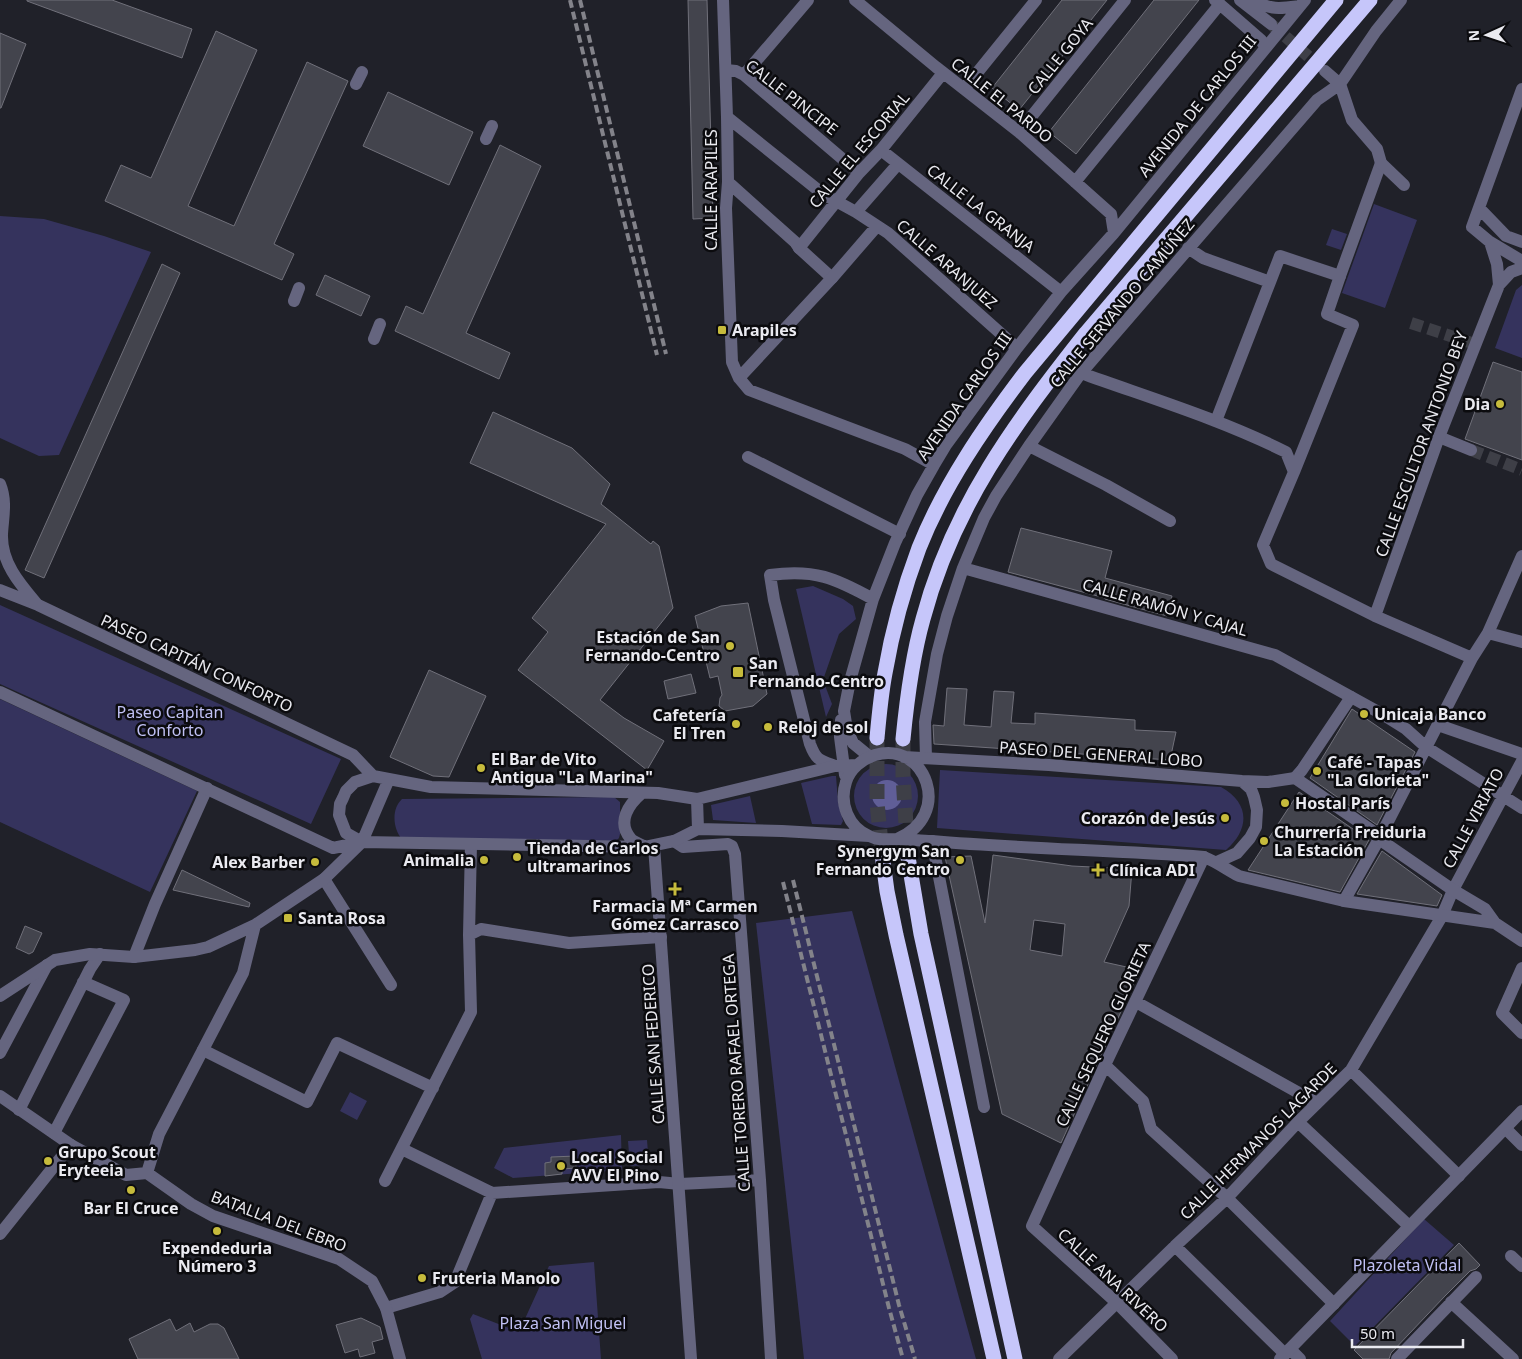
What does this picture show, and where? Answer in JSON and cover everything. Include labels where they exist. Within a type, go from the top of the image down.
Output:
[{"type":"highway","points":[[877,738],[885,672],[919,549],[946,491],[970,452],[999,407],[1025,373],[1336,0]]},
{"type":"highway","points":[[903,739],[910,678],[923,617],[949,544],[969,502],[994,457],[1043,387],[1092,326],[1370,0]]},
{"type":"highway","points":[[882,854],[896,935],[994,1359]]},
{"type":"highway","points":[[908,858],[920,934],[1016,1359]]},
{"type":"street","name":"CALLE ARAPILES","points":[[723,0],[728,182],[726,208],[732,362],[739,378]]},
{"type":"street","points":[[744,76],[808,0]]},
{"type":"street","name":"CALLE EL PARDO","points":[[856,0],[1019,132],[1111,214],[1114,233]]},
{"type":"street","points":[[964,89],[1036,0]]},
{"type":"street","name":"CALLE GOYA","points":[[1019,132],[1126,0]]},
{"type":"street","points":[[1240,0],[1271,24]]},
{"type":"street","points":[[1255,0],[1260,5],[1273,8],[1303,3]]},
{"type":"street","name":"CALLE SERVANDO CAMÚÑEZ","points":[[926,758],[926,722],[947,616],[963,568],[984,518],[996,496],[1081,373],[1317,100],[1340,84],[1376,31],[1401,0]]},
{"type":"street","points":[[1075,182],[1217,2],[1261,40],[1266,47]]},
{"type":"street","name":"AVENIDA DE CARLOS III","points":[[1114,233],[1303,3]]},
{"type":"street","name":"CALLE PINCIPE","points":[[726,70],[736,70],[744,76],[859,172]]},
{"type":"street","points":[[1325,71],[1340,84],[1352,120],[1377,148],[1382,163],[1404,185]]},
{"type":"street","points":[[356,84],[362,72]]},
{"type":"street","name":"CALLE EL ESCORIAL","points":[[799,248],[859,172],[881,150],[944,73]]},
{"type":"street","points":[[1522,89],[1472,227],[1490,242],[1522,261]]},
{"type":"street","name":"CALLE ARANJUEZ","points":[[727,117],[823,194],[856,212],[888,233],[1017,348]]},
{"type":"street","points":[[486,138],[492,126]]},
{"type":"street","name":"CALLE LA GRANJA","points":[[881,150],[1061,292]]},
{"type":"street","points":[[1382,163],[1327,314],[1353,325],[1263,546],[1271,564],[1375,616],[1472,658]]},
{"type":"street","points":[[856,212],[898,164]]},
{"type":"street","points":[[728,182],[832,278]]},
{"type":"street","points":[[1479,208],[1506,236],[1522,242]]},
{"type":"street","points":[[876,226],[832,278],[739,378],[749,390],[905,449],[934,465]]},
{"type":"street","name":"AVENIDA CARLOS III","points":[[845,783],[839,765],[841,717],[873,599],[917,495],[946,445],[1017,348],[1061,292],[1114,233]]},
{"type":"street","points":[[1490,242],[1497,264],[1499,286]]},
{"type":"street","points":[[1188,248],[1203,258],[1270,282]]},
{"type":"street","points":[[1216,421],[1280,256],[1340,276]]},
{"type":"street","points":[[1499,286],[1511,272],[1522,268]]},
{"type":"street","name":"CALLE ESCULTOR ANTONIO BEY","points":[[1375,616],[1439,437],[1499,286]]},
{"type":"street","points":[[294,301],[299,288]]},
{"type":"street","points":[[374,339],[380,324]]},
{"type":"street","points":[[1081,373],[1257,437],[1286,452],[1294,472]]},
{"type":"street","points":[[1439,437],[1471,450]]},
{"type":"street","points":[[1029,446],[1106,485],[1170,521]]},
{"type":"street","points":[[748,457],[900,534]]},
{"type":"street","points":[[0,484],[4,497],[2,534],[4,556],[15,576],[38,605]]},
{"type":"street","points":[[1344,900],[1379,839],[1472,658],[1488,633],[1522,556]]},
{"type":"street","name":"CALLE RAMÓN Y CAJAL","points":[[963,568],[1275,655],[1382,714],[1398,724],[1426,747],[1522,808]]},
{"type":"street","points":[[857,765],[839,765],[824,762],[815,756],[810,744],[774,600],[770,575],[791,572],[824,576],[850,586],[873,599]]},
{"type":"street","name":"PASEO CAPITÁN CONFORTO","points":[[0,590],[38,605],[353,755],[372,776]]},
{"type":"street","points":[[1488,633],[1522,642]]},
{"type":"street","points":[[0,692],[333,848],[362,842],[650,846],[674,841],[698,829],[869,836],[887,840],[897,838],[914,830],[921,823],[926,814],[930,796],[925,777],[912,762],[904,757],[885,753],[870,756],[852,770],[845,783],[843,798],[848,816],[853,824],[869,836]]},
{"type":"street","points":[[1351,697],[1295,778],[1371,830],[1379,839],[1453,890],[1485,909],[1495,923],[1522,941]]},
{"type":"street","points":[[844,711],[849,738],[870,756]]},
{"type":"street","points":[[1438,725],[1522,754]]},
{"type":"street","name":"PASEO DEL GENERAL LOBO","points":[[904,757],[1049,765],[1242,781],[1268,782],[1295,778]]},
{"type":"street","name":"CALLE VIRIATO","points":[[1442,916],[1453,890],[1522,761]]},
{"type":"street","points":[[362,842],[346,833],[339,815],[340,804],[346,791],[355,782],[372,776],[431,787],[658,793],[697,799],[839,765]]},
{"type":"street","points":[[0,996],[55,960],[73,956],[100,954],[134,957],[186,952],[208,947],[255,925],[324,878],[362,842],[389,779]]},
{"type":"street","points":[[1217,862],[1237,853],[1250,838],[1256,827],[1257,810],[1254,797],[1251,789],[1242,781]]},
{"type":"street","points":[[134,957],[155,904],[207,788]]},
{"type":"street","points":[[642,793],[631,802],[626,811],[625,821],[627,832],[632,840],[650,846]]},
{"type":"street","points":[[697,799],[698,829]]},
{"type":"street","points":[[897,838],[932,842],[1204,857],[1217,862],[1239,876],[1344,900],[1495,923]]},
{"type":"street","name":"CALLE TORERO RAFAEL ORTEGA","points":[[674,841],[683,847],[723,844],[732,846],[736,854],[760,1180],[770,1359]]},
{"type":"street","points":[[932,842],[984,1106]]},
{"type":"street","points":[[385,1181],[471,1012],[469,935],[471,844]]},
{"type":"street","name":"CALLE SAN FEDERICO","points":[[650,846],[661,937],[691,1359]]},
{"type":"street","name":"CALLE SEQUERO GLORIETA","points":[[1032,1226],[1105,1065],[1204,857]]},
{"type":"street","points":[[324,878],[391,985]]},
{"type":"street","name":"CALLE HERMANOS LAGARDE","points":[[1062,1358],[1175,1246],[1227,1198],[1298,1122],[1351,1070],[1442,916]]},
{"type":"street","points":[[0,1096],[71,1145],[126,1175],[147,1173],[159,1134],[243,973],[255,925]]},
{"type":"street","points":[[469,935],[481,929],[568,943],[661,937]]},
{"type":"street","points":[[19,1110],[83,982],[100,954]]},
{"type":"street","points":[[0,1053],[47,965]]},
{"type":"street","points":[[1522,968],[1502,1014],[1522,1033]]},
{"type":"street","points":[[54,1133],[124,1000],[83,982]]},
{"type":"street","points":[[1136,1002],[1317,1103]]},
{"type":"street","points":[[204,1050],[307,1102],[337,1043],[433,1088]]},
{"type":"street","points":[[1105,1065],[1142,1101],[1151,1129],[1227,1198],[1334,1304]]},
{"type":"street","points":[[1351,1070],[1459,1176]]},
{"type":"street","points":[[1285,1354],[1522,1111]]},
{"type":"street","points":[[1298,1122],[1409,1226]]},
{"type":"street","points":[[1506,1129],[1522,1145]]},
{"type":"street","points":[[0,1234],[71,1145]]},
{"type":"street","points":[[402,1149],[492,1193],[660,1182],[680,1184],[760,1180]]},
{"type":"street","name":"BATALLA DEL EBRO","points":[[147,1173],[191,1204],[213,1216],[339,1259],[372,1281],[386,1308],[400,1359]]},
{"type":"street","points":[[386,1308],[440,1292],[455,1282],[492,1193]]},
{"type":"street","name":"CALLE ANA RIVERO","points":[[1032,1226],[1117,1303],[1172,1359]]},
{"type":"street","points":[[1175,1246],[1285,1354],[1300,1359]]},
{"type":"street","points":[[1511,1256],[1522,1266]]},
{"type":"street","points":[[1397,1359],[1476,1277]]},
{"type":"street","points":[[1450,1302],[1513,1359]]},
{"type":"green space","points":[[1374,204],[1417,220],[1385,308],[1342,293]]},
{"type":"green space","points":[[0,216],[44,219],[151,252],[59,455],[39,456],[0,438]]},
{"type":"green space","points":[[1332,229],[1347,234],[1341,250],[1326,245]]},
{"type":"green space","points":[[1522,285],[1522,358],[1495,348],[1516,290]]},
{"type":"green space","points":[[813,586],[843,599],[853,606],[856,619],[839,634],[823,680],[832,704],[826,717],[796,589]]},
{"type":"green space","name":"Paseo Capitan Conforto","points":[[0,605],[341,759],[311,824],[0,684]]},
{"type":"green space","points":[[0,699],[197,791],[150,892],[0,822]]},
{"type":"green space","points":[[880,764],[892,764],[909,773],[916,784],[918,796],[916,808],[909,819],[892,828],[880,828],[868,823],[859,814],[854,802],[854,790],[859,778],[868,769]]},
{"type":"green space","points":[[940,770],[1221,787],[1231,793],[1242,808],[1243,825],[1234,842],[1226,850],[937,828]]},
{"type":"green space","points":[[836,776],[838,802],[843,821],[841,825],[812,824],[801,783]]},
{"type":"green space","points":[[750,796],[756,823],[713,820],[711,805]]},
{"type":"green space","points":[[614,797],[620,802],[620,834],[616,841],[402,839],[394,819],[398,803],[402,799]]},
{"type":"green space","points":[[852,911],[976,1359],[804,1359],[756,923]]},
{"type":"green space","points":[[350,1092],[367,1101],[357,1120],[340,1111]]},
{"type":"green space","points":[[621,1135],[622,1170],[513,1178],[494,1168],[504,1148]]},
{"type":"green space","points":[[647,1140],[649,1165],[630,1166],[628,1141]]},
{"type":"green space","name":"Plazoleta Vidal","points":[[1424,1219],[1454,1245],[1355,1346],[1330,1321]]},
{"type":"green space","name":"Plaza San Miguel","points":[[594,1262],[601,1359],[482,1359],[470,1319],[473,1314],[519,1332],[549,1266]]},
{"type":"shaded area","points":[[887,780],[898,784],[902,795],[898,806],[887,810],[876,806],[872,795],[876,784]]},
{"type":"building","points":[[27,0],[112,0],[192,29],[182,58]]},
{"type":"building","points":[[688,0],[707,0],[713,218],[693,219]]},
{"type":"building","points":[[1062,0],[1107,0],[1019,110],[992,88]]},
{"type":"building","points":[[1154,0],[1199,0],[1076,154],[1049,132]]},
{"type":"building","points":[[216,31],[257,50],[188,206],[234,226],[307,62],[348,81],[274,244],[294,254],[282,280],[105,201],[121,165],[151,178]]},
{"type":"building","points":[[0,33],[26,44],[1,108],[0,108]]},
{"type":"building","points":[[388,92],[473,132],[449,185],[363,146]]},
{"type":"building","points":[[500,145],[541,166],[466,333],[510,353],[499,379],[395,331],[406,306],[423,314]]},
{"type":"building","points":[[162,264],[180,273],[44,578],[25,570]]},
{"type":"building","points":[[325,275],[370,296],[361,316],[316,295]]},
{"type":"building","name":"Dia","points":[[1493,362],[1522,372],[1522,460],[1465,439]]},
{"type":"building","points":[[493,412],[572,448],[610,484],[601,504],[651,544],[653,541],[659,546],[673,608],[600,700],[624,718],[664,741],[647,770],[518,670],[548,632],[532,618],[606,524],[470,463]]},
{"type":"building","points":[[1021,528],[1112,551],[1105,578],[1172,596],[1167,616],[1008,572]]},
{"type":"building","name":"Estación de San Fernando-Centro","points":[[748,603],[767,694],[753,706],[725,711],[719,706],[722,695],[718,676],[710,678],[695,616],[721,606]]},
{"type":"building","points":[[429,670],[486,696],[449,777],[433,776],[390,757]]},
{"type":"building","points":[[691,674],[696,693],[668,699],[664,681]]},
{"type":"building","points":[[947,688],[967,689],[964,725],[991,727],[994,691],[1014,692],[1011,723],[1035,724],[1035,713],[1135,720],[1135,730],[1176,732],[1170,760],[934,744],[933,725],[944,726]]},
{"type":"building","points":[[1352,709],[1415,752],[1377,825],[1310,778]]},
{"type":"building","points":[[1299,792],[1369,840],[1340,892],[1248,870]]},
{"type":"building","points":[[1382,851],[1442,895],[1437,906],[1357,894]]},
{"type":"building","points":[[993,855],[1072,866],[1132,869],[1129,906],[1104,962],[1140,970],[1061,1143],[1002,1114],[945,857],[971,856],[985,923]],"holes":[[[1034,920],[1065,924],[1062,956],[1030,950]]]},
{"type":"building","points":[[182,870],[250,903],[249,907],[173,890]]},
{"type":"building","points":[[25,926],[42,933],[33,952],[29,954],[16,948]]},
{"type":"building","name":"Local Social AVV El Pino","points":[[576,1156],[576,1168],[562,1169],[562,1174],[545,1176],[545,1163],[551,1162],[551,1157]]},
{"type":"building","points":[[1459,1243],[1480,1265],[1470,1271],[1445,1296],[1391,1353],[1389,1359],[1363,1359],[1354,1350]]},
{"type":"building","points":[[361,1318],[380,1327],[383,1339],[372,1342],[375,1353],[360,1357],[358,1349],[345,1353],[336,1325]]},
{"type":"building","points":[[170,1319],[176,1331],[190,1323],[194,1332],[210,1324],[218,1324],[224,1328],[239,1359],[138,1359],[129,1339]]},
{"type":"tunnel","points":[[1272,25],[1323,69]]},
{"type":"tunnel","points":[[1411,323],[1475,344]]},
{"type":"tunnel","points":[[1471,450],[1522,470]]},
{"type":"tunnel","points":[[877,738],[877,803],[882,853]]},
{"type":"tunnel","points":[[903,739],[903,776],[908,857]]},
{"type":"railway","points":[[570,0],[657,355]]},
{"type":"railway","points":[[580,0],[666,354]]},
{"type":"railway","points":[[793,880],[899,1305],[915,1359]]},
{"type":"railway","points":[[783,882],[903,1359]]},
{"type":"place","name":"Arapiles","points":[[722,330]]},
{"type":"place","name":"Dia","points":[[1500,404]]},
{"type":"place","name":"Estación de San Fernando-Centro","points":[[730,646]]},
{"type":"place","name":"San Fernando-Centro","points":[[738,672]]},
{"type":"place","name":"Unicaja Banco","points":[[1364,714]]},
{"type":"place","name":"Cafetería El Tren","points":[[736,724]]},
{"type":"place","name":"Reloj de sol","points":[[768,727]]},
{"type":"place","name":"El Bar de Vito Antigua \"La Marina\"","points":[[481,768]]},
{"type":"place","name":"Café - Tapas \"La Glorieta\"","points":[[1317,771]]},
{"type":"place","name":"Hostal París","points":[[1285,803]]},
{"type":"place","name":"Corazón de Jesús","points":[[1225,818]]},
{"type":"place","name":"Churrería Freiduria La Estación","points":[[1264,841]]},
{"type":"place","name":"Tienda de Carlos ultramarinos","points":[[517,857]]},
{"type":"place","name":"Animalia","points":[[484,860]]},
{"type":"place","name":"Synergym San Fernando Centro","points":[[960,860]]},
{"type":"place","name":"Alex Barber","points":[[315,862]]},
{"type":"place","name":"Clínica ADI","points":[[1098,870]]},
{"type":"place","name":"Farmacia Mª Carmen Gómez Carrasco","points":[[675,889]]},
{"type":"place","name":"Santa Rosa","points":[[288,918]]},
{"type":"place","name":"Grupo Scout Eryteeia","points":[[48,1161]]},
{"type":"place","name":"Local Social AVV El Pino","points":[[561,1166]]},
{"type":"place","name":"Bar El Cruce","points":[[131,1190]]},
{"type":"place","name":"Expendeduria Número 3","points":[[217,1231]]},
{"type":"place","name":"Fruteria Manolo","points":[[422,1278]]}]
